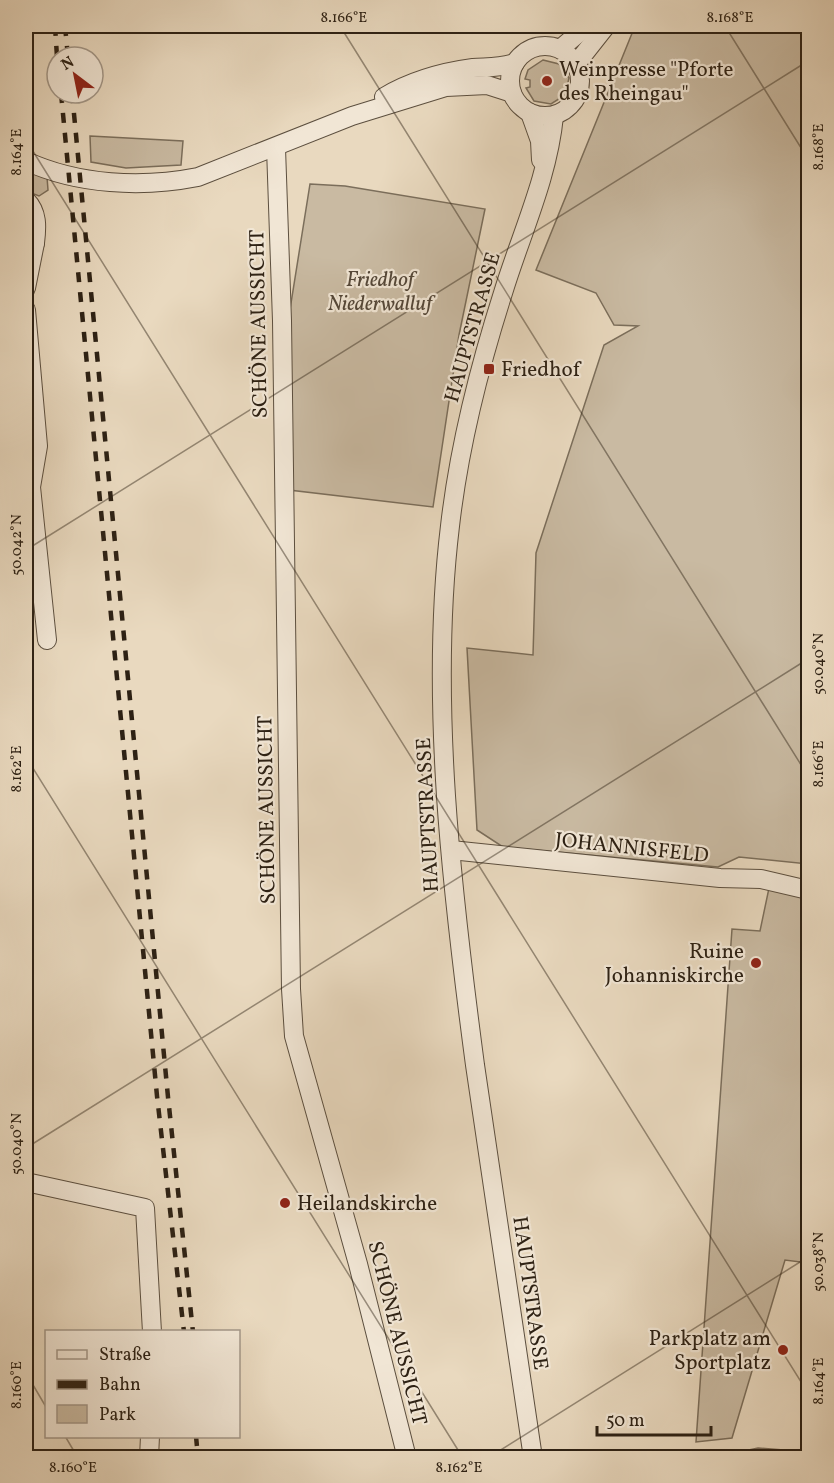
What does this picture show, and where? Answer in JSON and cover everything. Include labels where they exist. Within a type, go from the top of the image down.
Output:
[{"type":"street","points":[[560,49],[587,26]]},
{"type":"street","points":[[576,64],[606,26]]},
{"type":"street","points":[[352,116],[392,92],[420,80],[463,70],[498,68],[515,63],[535,47],[543,46],[560,49],[576,64],[581,80],[578,95],[568,108],[554,116],[530,113],[519,105],[512,93],[511,72],[515,63]]},
{"type":"street","points":[[26,161],[60,173],[104,180],[156,183],[198,177],[352,116],[460,85],[487,85],[512,93]]},
{"type":"street","name":"HAUPTSTRASSE","points":[[530,113],[540,141],[542,178]]},
{"type":"street","name":"HAUPTSTRASSE","points":[[533,1458],[505,1279],[456,923],[442,690],[450,524],[467,429],[483,362],[542,178],[549,152],[554,116]]},
{"type":"street","name":"SCHÖNE AUSSICHT","points":[[276,148],[282,321],[291,977],[294,1036],[358,1264],[407,1458]]},
{"type":"street","points":[[26,288],[30,245],[37,225],[28,202]]},
{"type":"street","points":[[26,310],[38,446],[28,487],[47,640]]},
{"type":"street","name":"JOHANNISFELD","points":[[451,850],[720,878],[761,879],[808,890]]},
{"type":"street","points":[[26,1182],[146,1208],[152,1330]]},
{"type":"street","points":[[149,1458],[150,1438]]},
{"type":"green space","points":[[635,26],[808,26],[808,864],[739,857],[718,867],[503,847],[477,830],[467,648],[533,655],[536,553],[604,345],[638,326],[614,325],[596,293],[536,270]]},
{"type":"green space","points":[[543,60],[559,64],[569,78],[565,95],[551,104],[534,101],[526,88],[530,87],[530,80],[525,79],[528,70]]},
{"type":"green space","points":[[90,136],[183,141],[181,165],[126,168],[91,162]]},
{"type":"green space","points":[[26,168],[47,177],[48,190],[39,196],[26,191]]},
{"type":"green space","name":"Friedhof Niederwalluf","points":[[310,184],[345,186],[485,209],[459,335],[433,507],[289,490],[288,322]]},
{"type":"green space","points":[[769,888],[808,895],[808,1263],[785,1260],[732,1438],[696,1442],[732,929],[760,931]]},
{"type":"green space","points":[[758,1448],[808,1452],[808,1457],[716,1457]]},
{"type":"railway","points":[[55,26],[56,45]]},
{"type":"railway","points":[[65,26],[67,45]]},
{"type":"railway","points":[[62,105],[157,1096],[184,1330]]},
{"type":"railway","points":[[73,105],[168,1097],[193,1330]]},
{"type":"railway","points":[[196,1438],[198,1458]]},
{"type":"place","name":"Weinpresse \"Pforte des Rheingau\"","points":[[547,81]]},
{"type":"place","name":"Friedhof","points":[[489,369]]},
{"type":"place","name":"Ruine Johanniskirche","points":[[756,963]]},
{"type":"place","name":"Heilandskirche","points":[[285,1203]]},
{"type":"place","name":"Parkplatz am Sportplatz","points":[[783,1350]]}]
